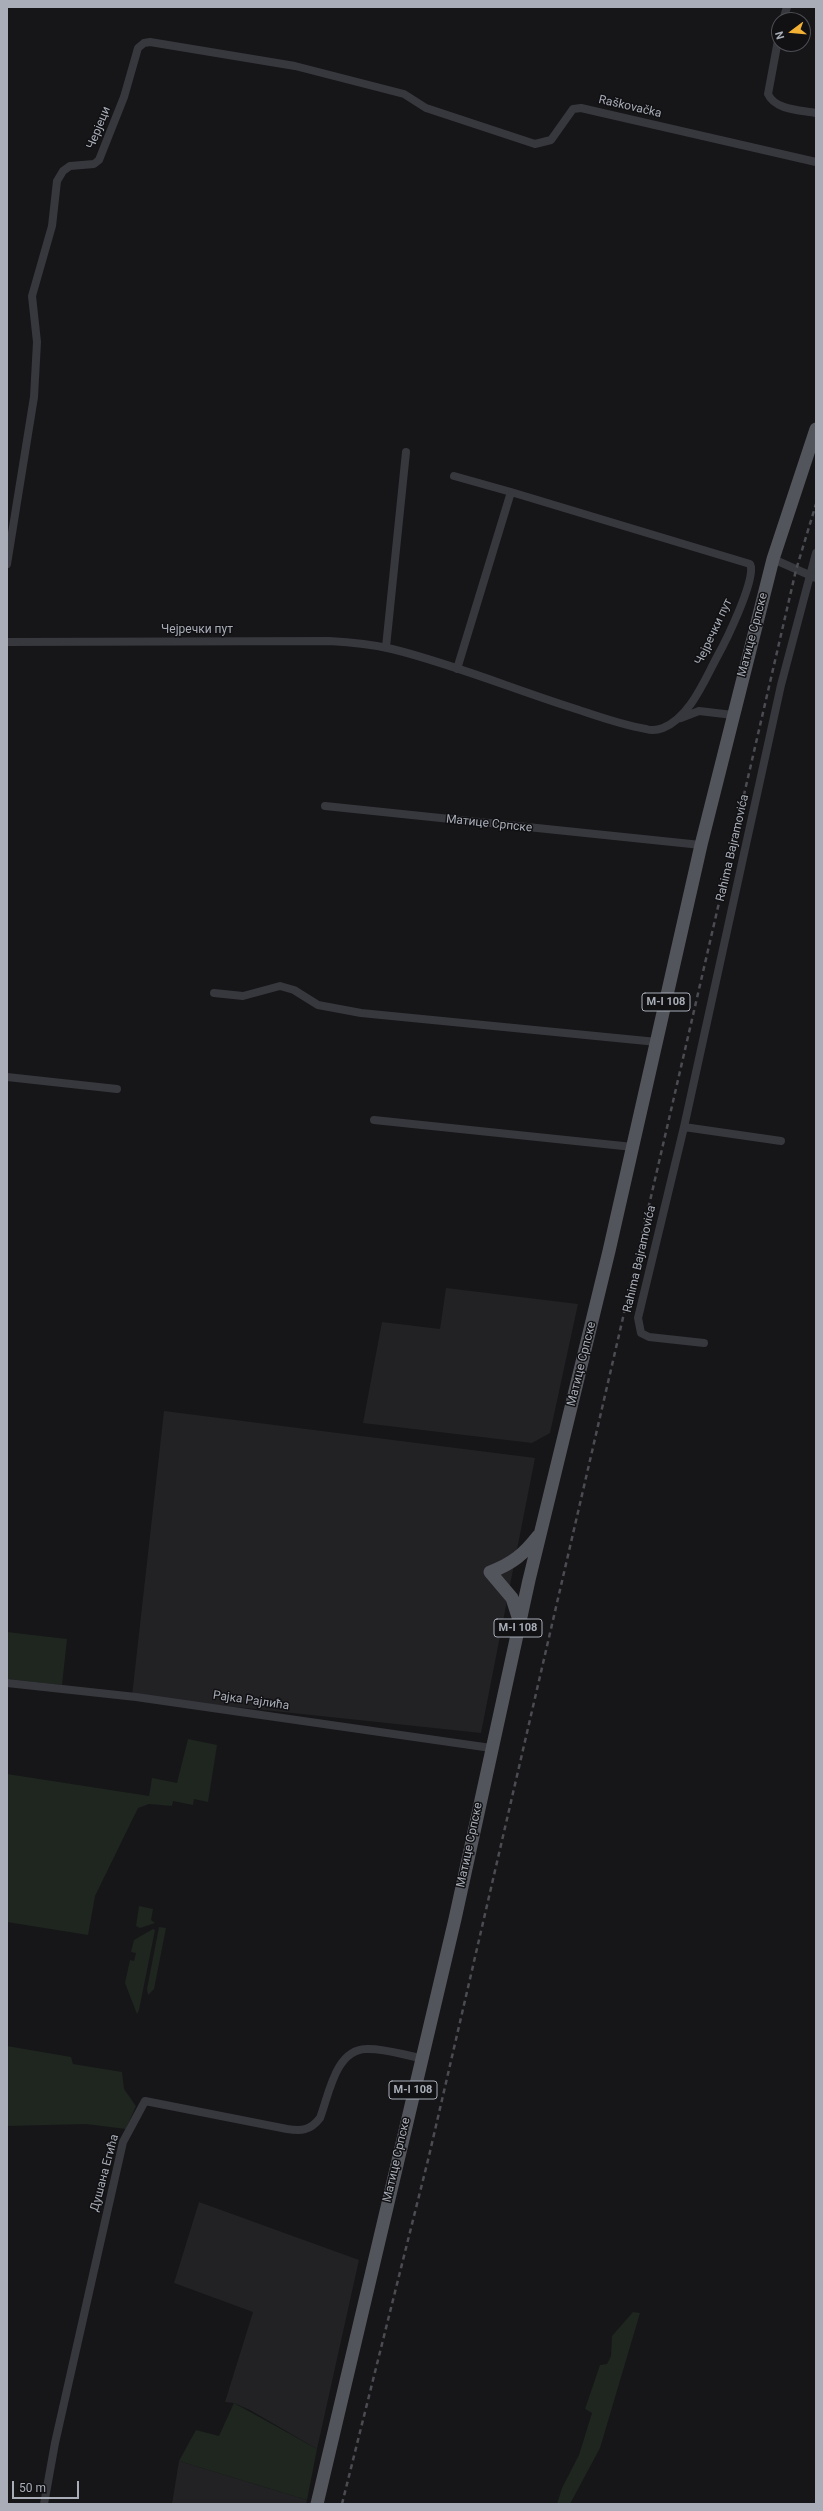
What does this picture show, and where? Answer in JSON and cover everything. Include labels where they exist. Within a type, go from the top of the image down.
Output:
[{"type":"main road","name":"Матице Српске","points":[[317,2504],[455,1919],[491,1748],[529,1580],[633,1147],[701,845],[773,559],[816,429]]},
{"type":"main road","points":[[520,1621],[512,1598],[490,1572],[509,1565],[520,1558],[540,1534]]},
{"type":"street","name":"Черјеци","points":[[7,564],[34,398],[36,342],[32,296],[52,226],[57,181],[63,171],[70,166],[94,164],[99,160],[124,97],[138,48],[144,43],[150,42],[295,66],[404,94],[426,108],[456,117]]},
{"type":"street","points":[[776,52],[768,94],[770,99],[778,106],[816,114]]},
{"type":"street","name":"Raškovačka","points":[[456,117],[535,144],[551,140],[567,115],[573,109],[581,108],[816,162]]},
{"type":"street","points":[[386,648],[406,452]]},
{"type":"street","name":"Чејречки пут","points":[[7,642],[328,641],[386,648],[457,669],[612,721],[647,730],[659,729],[680,719],[720,652],[746,590],[752,571],[750,564],[454,476]]},
{"type":"street","points":[[457,669],[511,492]]},
{"type":"street","name":"Rahima Bajramovića","points":[[704,1343],[649,1337],[641,1333],[638,1318],[684,1127],[781,685],[813,577],[816,553]]},
{"type":"street","points":[[773,559],[813,577]]},
{"type":"street","points":[[680,719],[699,711],[733,715]]},
{"type":"street","name":"Матице Српске","points":[[325,806],[701,845]]},
{"type":"street","points":[[214,993],[243,996],[280,986],[294,990],[318,1005],[361,1013],[432,1022],[657,1042]]},
{"type":"street","points":[[7,1077],[117,1089]]},
{"type":"street","points":[[374,1120],[633,1147]]},
{"type":"street","points":[[684,1127],[781,1141]]},
{"type":"street","name":"Рајка Рајлића","points":[[7,1683],[136,1697],[491,1748]]},
{"type":"street","name":"Душана Егића","points":[[44,2504],[55,2443],[123,2142],[145,2101],[287,2129],[307,2129],[315,2125],[320,2118],[340,2064],[350,2054],[367,2048],[421,2058]]},
{"type":"shaded area","points":[[446,1288],[578,1304],[550,1433],[532,1443],[363,1423],[382,1322],[440,1329]]},
{"type":"shaded area","points":[[164,1411],[535,1458],[481,1733],[132,1696]]},
{"type":"shaded area","points":[[7,1632],[67,1639],[62,1685],[7,1679]]},
{"type":"shaded area","points":[[188,1739],[217,1745],[208,1802],[194,1799],[193,1805],[173,1801],[172,1806],[149,1804],[138,1808],[95,1896],[88,1935],[7,1922],[7,1774],[149,1796],[152,1778],[177,1783]]},
{"type":"shaded area","points":[[139,1906],[153,1909],[151,1920],[155,1923],[140,1928],[136,1926]]},
{"type":"shaded area","points":[[159,1927],[166,1928],[154,1989],[148,1995],[147,1989]]},
{"type":"shaded area","points":[[153,1929],[155,1930],[137,2014],[125,1983],[130,1960],[134,1961],[136,1953],[131,1952],[134,1940]]},
{"type":"shaded area","points":[[7,2046],[71,2057],[73,2064],[122,2072],[124,2089],[136,2106],[126,2129],[86,2124],[7,2126]]},
{"type":"shaded area","points":[[199,2202],[359,2260],[317,2449],[250,2410],[234,2403],[225,2402],[253,2312],[174,2283]]},
{"type":"shaded area","points":[[633,2312],[640,2313],[600,2448],[570,2504],[557,2504],[562,2488],[579,2455],[592,2413],[585,2409],[600,2365],[607,2364],[611,2356],[612,2336]]},
{"type":"shaded area","points":[[234,2403],[317,2449],[307,2500],[179,2461],[196,2430],[219,2436]]},
{"type":"shaded area","points":[[179,2461],[307,2500],[306,2504],[172,2504]]},
{"type":"railway","points":[[342,2504],[429,2156],[796,570],[816,504]]}]
